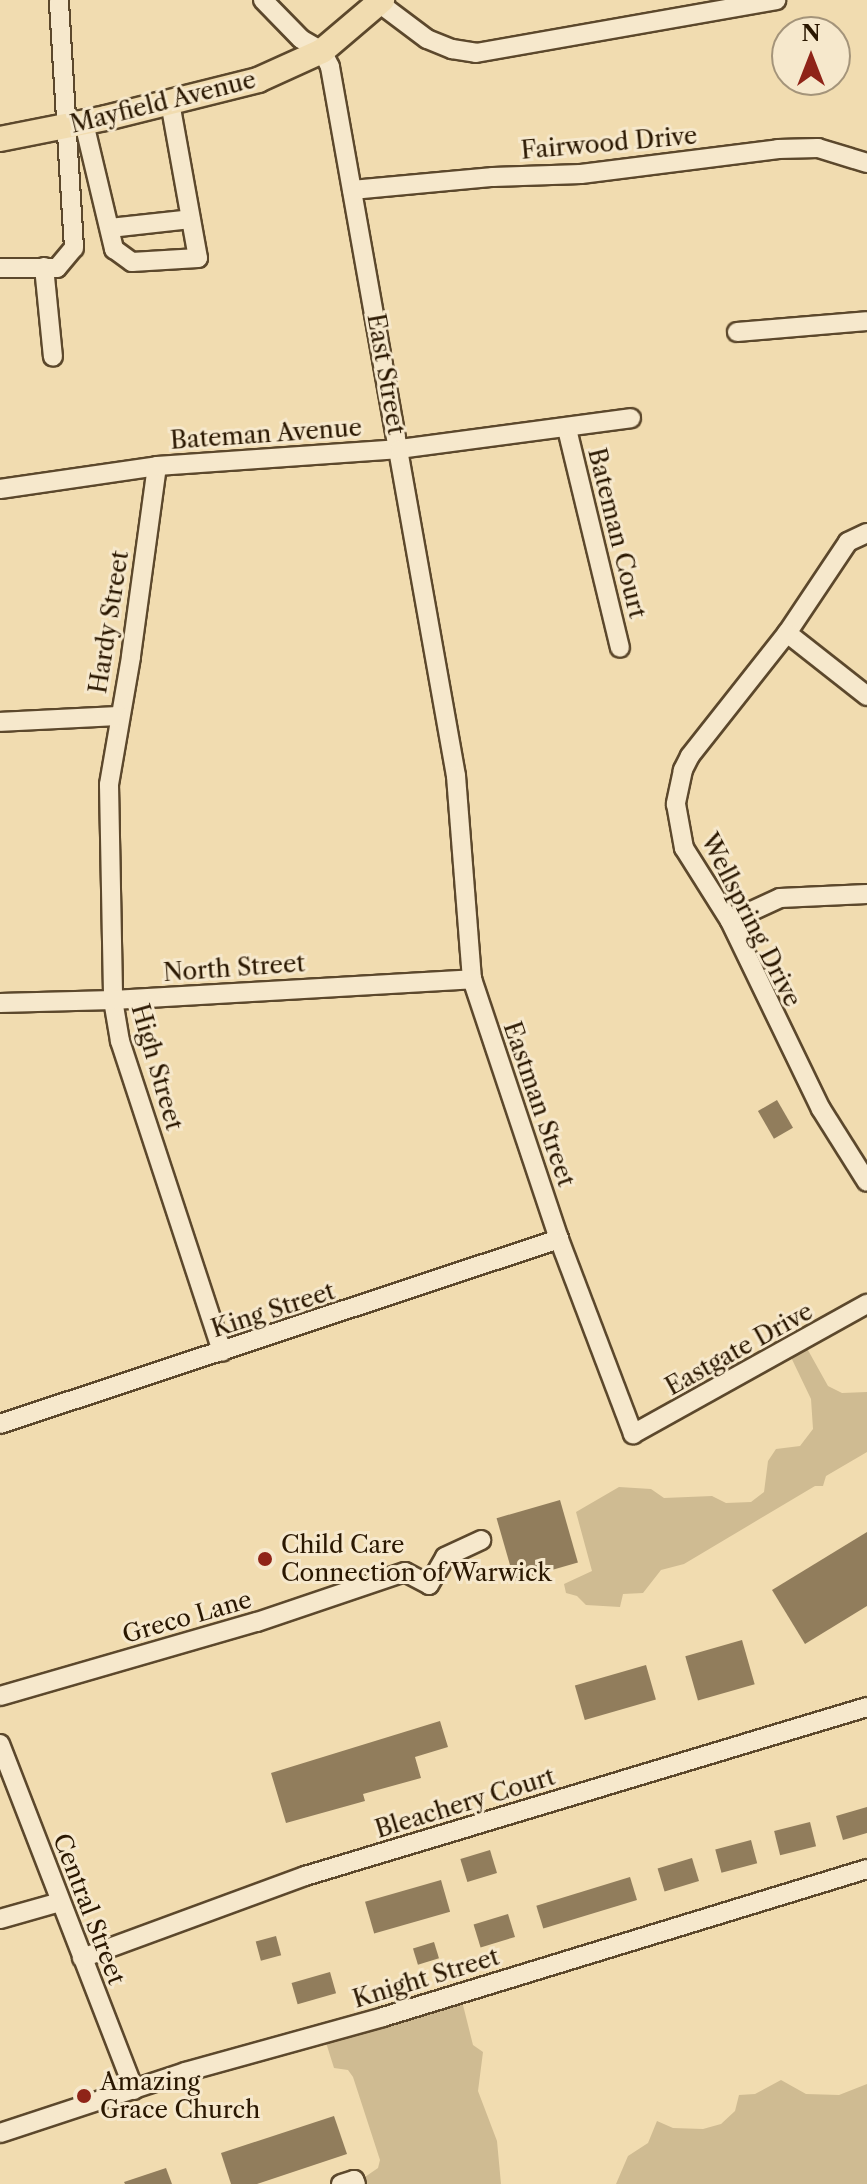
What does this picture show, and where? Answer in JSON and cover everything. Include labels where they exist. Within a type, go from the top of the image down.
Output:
[{"type":"main road","points":[[322,51],[380,1]]},
{"type":"main road","name":"Mayfield Avenue","points":[[0,139],[74,125],[258,80],[322,51]]},
{"type":"street","points":[[0,268],[57,268],[74,248],[74,125],[59,0]]},
{"type":"street","points":[[263,0],[301,39],[322,51]]},
{"type":"street","points":[[380,1],[427,39],[452,49],[476,53],[776,0]]},
{"type":"street","name":"East Street","points":[[322,51],[330,67],[456,776]]},
{"type":"street","points":[[74,125],[110,228],[114,249],[132,262],[198,258],[170,102]]},
{"type":"street","name":"Fairwood Drive","points":[[352,190],[493,177],[581,174],[778,149],[818,148],[867,163]]},
{"type":"street","points":[[110,228],[191,219]]},
{"type":"street","points":[[44,267],[53,357]]},
{"type":"street","points":[[737,332],[867,321]]},
{"type":"street","name":"Bateman Avenue","points":[[0,489],[157,466],[400,449],[631,418]]},
{"type":"street","name":"Bateman Court","points":[[567,429],[620,648]]},
{"type":"street","name":"Hardy Street","points":[[109,785],[131,657],[157,466]]},
{"type":"street","name":"Wellspring Drive","points":[[867,533],[848,542],[787,633],[690,756],[678,785],[677,827],[684,848],[730,921],[821,1109],[867,1182]]},
{"type":"street","points":[[787,633],[867,696]]},
{"type":"street","points":[[0,722],[119,716]]},
{"type":"street","name":"Eastman Street","points":[[456,776],[472,979],[559,1239],[633,1434]]},
{"type":"street","name":"High Street","points":[[109,785],[113,1000],[120,1041],[222,1352]]},
{"type":"street","points":[[730,921],[780,898],[867,894]]},
{"type":"street","name":"North Street","points":[[0,1003],[113,1000],[472,979]]},
{"type":"street","name":"King Street","points":[[0,1424],[559,1239]]},
{"type":"street","name":"Eastgate Drive","points":[[633,1434],[867,1304]]},
{"type":"street","name":"Greco Lane","points":[[0,1696],[257,1622],[405,1572],[429,1585],[445,1557],[481,1540]]},
{"type":"street","name":"Bleachery Court","points":[[82,1958],[305,1876],[867,1707]]},
{"type":"street","name":"Central Street","points":[[0,1744],[134,2090]]},
{"type":"street","name":"Knight Street","points":[[0,2133],[867,1869]]},
{"type":"street","points":[[0,1919],[60,1902]]},
{"type":"street","points":[[341,2184],[354,2180],[356,2184]]},
{"type":"shaded area","points":[[804,1343],[828,1386],[842,1393],[867,1392],[867,1452],[826,1476],[823,1486],[815,1486],[684,1564],[661,1570],[643,1593],[623,1594],[620,1607],[586,1605],[577,1596],[566,1593],[564,1584],[592,1571],[576,1512],[619,1487],[651,1489],[664,1498],[712,1496],[726,1503],[751,1502],[764,1492],[768,1461],[776,1449],[800,1446],[813,1429],[811,1399],[788,1351]]},
{"type":"shaded area","points":[[460,1993],[473,2045],[483,2052],[478,2091],[497,2141],[501,2184],[364,2184],[362,2179],[378,2168],[380,2160],[353,2077],[348,2070],[334,2068],[323,2033]]},
{"type":"shaded area","points":[[781,2080],[806,2094],[839,2095],[867,2084],[867,2184],[616,2184],[628,2156],[648,2143],[657,2121],[673,2128],[703,2129],[721,2124],[735,2111],[739,2095],[755,2094]]},
{"type":"building","points":[[777,1100],[793,1128],[774,1139],[758,1111]]},
{"type":"building","points":[[560,1500],[578,1562],[514,1581],[497,1518]]},
{"type":"building","points":[[867,1532],[867,1606],[805,1644],[772,1590]]},
{"type":"building","points":[[742,1640],[755,1684],[698,1700],[685,1656]]},
{"type":"building","points":[[646,1665],[656,1700],[585,1720],[575,1685]]},
{"type":"building","points":[[440,1721],[448,1747],[415,1757],[421,1778],[363,1794],[365,1801],[286,1823],[271,1773]]},
{"type":"building","points":[[867,1807],[867,1833],[843,1840],[836,1816]]},
{"type":"building","points":[[810,1822],[816,1846],[780,1855],[774,1831]]},
{"type":"building","points":[[751,1840],[757,1863],[721,1873],[715,1850]]},
{"type":"building","points":[[490,1850],[497,1873],[467,1882],[460,1859]]},
{"type":"building","points":[[692,1858],[699,1881],[665,1891],[658,1869]]},
{"type":"building","points":[[630,1877],[637,1900],[543,1929],[536,1906]]},
{"type":"building","points":[[441,1880],[450,1912],[374,1933],[365,1902]]},
{"type":"building","points":[[508,1914],[515,1937],[481,1947],[474,1925]]},
{"type":"building","points":[[276,1936],[281,1955],[261,1961],[256,1941]]},
{"type":"building","points":[[434,1942],[439,1958],[418,1965],[413,1948]]},
{"type":"building","points":[[330,1972],[336,1993],[298,2004],[292,1983]]},
{"type":"building","points":[[334,2116],[347,2154],[257,2184],[231,2184],[221,2153]]},
{"type":"building","points":[[166,2168],[172,2184],[124,2182]]},
{"type":"place","name":"Child Care Connection of Warwick","points":[[265,1559]]},
{"type":"place","name":"Amazing Grace Church","points":[[84,2096]]}]
